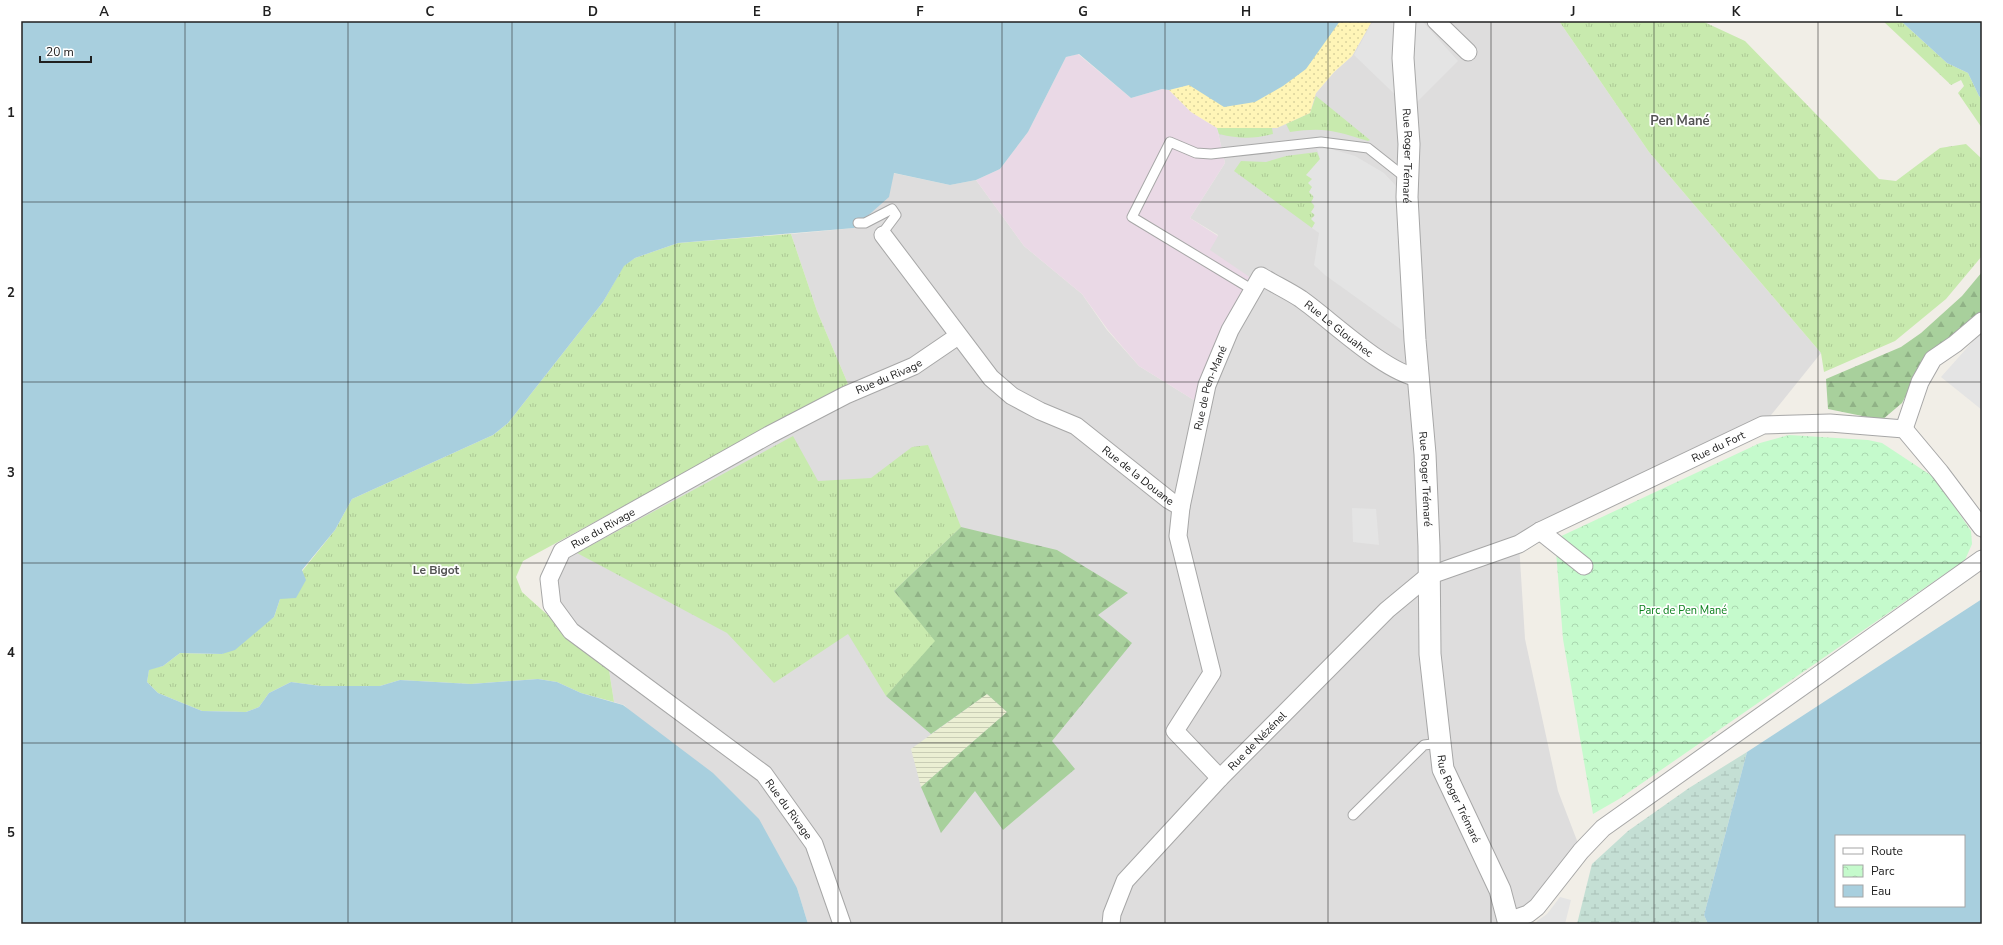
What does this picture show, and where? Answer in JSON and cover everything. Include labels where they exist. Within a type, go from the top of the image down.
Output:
[{"type":"street","name":"Rue Roger Trémaré","points":[[1405,21],[1403,58],[1409,144],[1408,179],[1429,546],[1428,576],[1430,654],[1440,743],[1443,769],[1500,890],[1509,923]]},
{"type":"street","points":[[1436,21],[1468,52]]},
{"type":"street","name":"Rue de la Douane","points":[[883,235],[991,378],[1012,396],[1040,411],[1076,426],[1169,500],[1181,507],[1178,536],[1212,673],[1175,731],[1220,778]]},
{"type":"street","name":"Rue Le Glouahec","points":[[1257,283],[1301,299],[1381,360],[1407,376],[1419,378]]},
{"type":"street","name":"Rue de Pen-Mané","points":[[1181,507],[1207,385],[1230,330],[1257,283]]},
{"type":"street","points":[[1982,321],[1955,344],[1933,359],[1920,382],[1904,429],[1940,472],[1982,528]]},
{"type":"street","name":"Rue du Rivage","points":[[842,924],[814,844],[764,774],[571,632],[552,605],[549,579],[562,552],[769,435],[846,395],[914,366],[958,336]]},
{"type":"street","name":"Rue du Fort","points":[[1428,576],[1519,544],[1540,531],[1763,425],[1830,423],[1904,429]]},
{"type":"street","points":[[1540,531],[1584,566]]},
{"type":"street","points":[[1509,923],[1528,914],[1537,907],[1580,851],[1604,828],[1982,559]]},
{"type":"street","name":"Rue de Nézénel","points":[[1111,924],[1112,914],[1125,882],[1220,778],[1387,610],[1428,576]]},
{"type":"lane","points":[[1257,283],[1132,217],[1170,142],[1196,153],[1211,154],[1321,142],[1368,148],[1408,179]]},
{"type":"lane","points":[[858,223],[864,222],[892,209],[896,215],[884,231],[883,235]]},
{"type":"lane","points":[[1353,814],[1424,745],[1440,743]]},
{"type":"shaded area","points":[[1372,21],[1559,21],[1649,152],[1821,353],[1763,425],[1519,544],[1525,639],[1558,791],[1581,851],[1528,924],[808,924],[797,888],[624,705],[614,702],[609,670],[571,631],[552,605],[562,551],[846,395],[848,384],[817,311],[791,234],[854,228],[893,173],[950,185],[976,180],[1024,246],[1082,294],[1107,330],[1139,366],[1197,402],[1209,250],[1218,235],[1190,218],[1225,163],[1217,128],[1277,128],[1316,93],[1334,72],[1352,56]]},
{"type":"shaded area","points":[[1373,21],[1422,21],[1458,61],[1410,109],[1354,55]]},
{"type":"shaded area","points":[[1078,54],[1131,98],[1162,89],[1169,90],[1191,112],[1217,128],[1225,163],[1190,218],[1218,236],[1210,250],[1254,280],[1197,402],[1139,366],[1108,330],[1082,294],[1024,246],[976,180],[1000,169],[1028,132],[1066,57]]},
{"type":"shaded area","points":[[1317,149],[1331,149],[1355,156],[1384,173],[1396,186],[1398,191],[1410,336],[1325,275],[1314,265],[1319,233],[1312,228],[1315,223],[1311,219],[1315,215],[1311,212],[1315,206],[1311,202],[1314,197],[1309,192],[1312,187],[1308,183],[1312,179],[1306,175],[1320,159]]},
{"type":"shaded area","points":[[1982,331],[1982,410],[1941,377]]},
{"type":"shaded area","points":[[1352,508],[1376,509],[1379,545],[1353,542]]},
{"type":"shaded area","points":[[1560,897],[1571,900],[1565,924],[1536,924],[1537,921],[1547,914]]},
{"type":"green space","points":[[1559,21],[1702,21],[1745,41],[1879,179],[1896,181],[1940,148],[1966,144],[1982,159],[1982,256],[1946,299],[1895,341],[1824,372],[1821,353],[1649,152]]},
{"type":"green space","points":[[1883,21],[1901,21],[1947,63],[1968,73],[1979,96],[1982,99],[1982,128],[1958,93],[1964,86],[1961,80],[1951,85]]},
{"type":"green space","points":[[1316,96],[1370,140],[1368,141],[1338,132],[1321,130],[1290,132],[1286,124],[1310,113]]},
{"type":"green space","points":[[1217,128],[1272,128],[1273,134],[1252,138],[1240,138],[1219,134]]},
{"type":"green space","points":[[1317,152],[1320,159],[1312,179],[1315,223],[1312,228],[1234,171],[1241,161],[1266,162],[1286,156]]},
{"type":"green space","points":[[791,234],[817,311],[848,384],[523,561],[516,577],[522,592],[609,670],[614,702],[581,693],[557,682],[538,679],[471,684],[400,680],[380,686],[321,686],[291,682],[269,693],[259,707],[246,712],[202,711],[158,693],[147,682],[149,669],[163,666],[180,653],[222,654],[274,617],[280,599],[335,530],[352,499],[493,435],[508,423],[603,302],[624,265],[635,258],[678,243]]},
{"type":"green space","points":[[1982,272],[1982,315],[1929,352],[1902,403],[1882,420],[1828,409],[1826,379],[1901,347],[1921,333],[1962,296]]},
{"type":"green space","name":"Parc de Pen Mané","points":[[1789,435],[1868,440],[1882,443],[1935,478],[1971,531],[1972,544],[1965,560],[1619,799],[1593,814],[1563,639],[1555,539],[1760,443]]},
{"type":"green space","points":[[793,436],[818,481],[871,478],[912,447],[928,445],[961,527],[894,591],[936,641],[886,696],[848,634],[774,683],[727,633],[577,553]]},
{"type":"green space","points":[[961,527],[1057,550],[1128,593],[1098,615],[1132,643],[1052,741],[1075,769],[1003,830],[975,791],[941,833],[921,787],[1007,712],[987,694],[931,734],[886,696],[935,641],[894,591]]},
{"type":"green space","points":[[987,694],[1007,712],[921,787],[911,749]]},
{"type":"green space","points":[[1747,752],[1704,915],[1708,924],[1577,924],[1592,864],[1628,831],[1689,788]]},
{"type":"sand","points":[[1309,21],[1372,21],[1352,56],[1334,72],[1316,93],[1310,113],[1277,128],[1217,128],[1191,112],[1169,90],[1209,79]]},
{"type":"water","points":[[21,21],[1340,21],[1306,69],[1283,86],[1255,102],[1224,107],[1189,85],[1169,90],[1162,89],[1131,98],[1079,54],[1066,57],[1028,132],[1000,169],[976,180],[950,185],[894,173],[889,197],[854,228],[678,243],[635,258],[624,266],[603,302],[508,423],[493,435],[352,499],[335,530],[302,570],[306,580],[296,598],[280,599],[274,617],[235,650],[222,654],[180,653],[163,666],[149,670],[147,682],[158,693],[202,711],[246,712],[259,707],[269,693],[291,682],[321,686],[380,686],[400,680],[471,684],[538,679],[557,682],[581,693],[623,705],[713,773],[759,819],[797,888],[808,924],[21,924]]},
{"type":"water","points":[[1901,21],[1982,21],[1982,99],[1979,96],[1968,73],[1947,63]]},
{"type":"water","points":[[1982,599],[1982,924],[1708,924],[1704,915],[1747,752]]},
{"type":"district","name":"Pen Mané","points":[[1680,120]]},
{"type":"district","name":"Le Bigot","points":[[436,570]]}]
